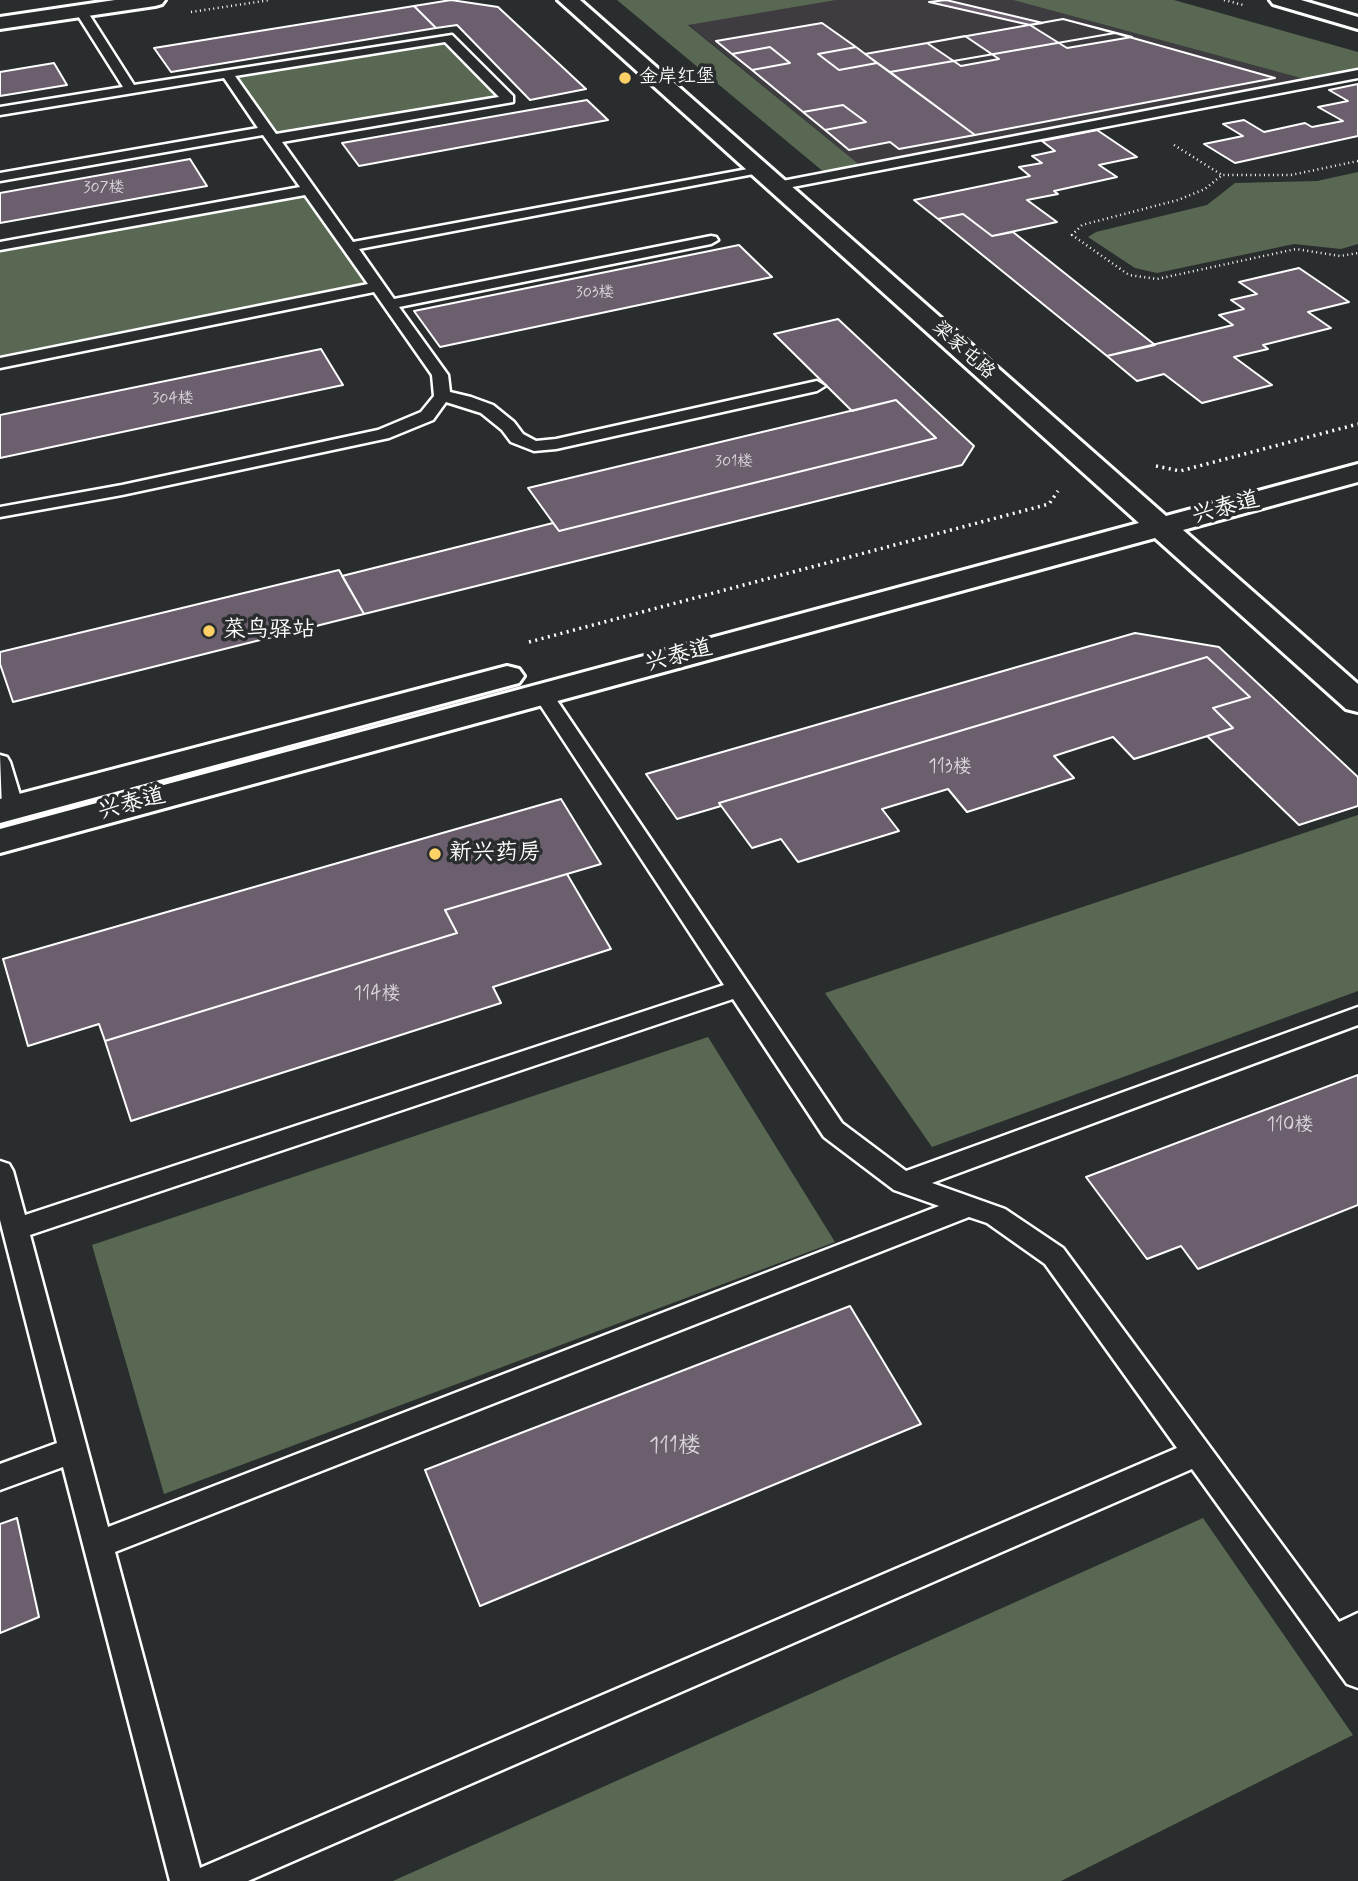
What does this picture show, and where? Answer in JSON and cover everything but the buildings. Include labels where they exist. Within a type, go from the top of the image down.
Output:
[{"type":"street","points":[[0,5],[31,0]]},
{"type":"street","points":[[0,23],[155,0]]},
{"type":"street","name":"梁家屯路","points":[[568,0],[1358,702]]},
{"type":"street","points":[[1280,0],[1358,23]]},
{"type":"street","name":"兴泰道","points":[[0,841],[543,694],[1150,517],[1358,450]]},
{"type":"street","name":"兴泰道","points":[[6,809],[1150,517],[1358,473]]},
{"type":"lane","points":[[82,11],[131,89]]},
{"type":"lane","points":[[0,111],[448,38],[508,99],[0,177]]},
{"type":"lane","points":[[0,512],[122,490],[383,434],[427,416],[442,396],[440,375],[227,74]]},
{"type":"lane","points":[[348,247],[1358,75]]},
{"type":"lane","points":[[0,246],[309,190]]},
{"type":"lane","points":[[390,304],[711,240]]},
{"type":"lane","points":[[0,363],[377,287]]},
{"type":"lane","points":[[442,396],[466,400],[487,409],[508,426],[517,438],[534,446],[556,444],[817,386]]},
{"type":"lane","points":[[543,694],[833,1130],[903,1183],[996,1216],[1054,1256],[1197,1453],[1346,1634],[1358,1673]]},
{"type":"lane","points":[[0,762],[6,809]]},
{"type":"lane","points":[[15,1229],[737,989]]},
{"type":"lane","points":[[903,1183],[1358,1016]]},
{"type":"lane","points":[[0,1171],[187,1881]]},
{"type":"lane","points":[[99,1544],[969,1206]]},
{"type":"lane","points":[[0,1477],[74,1450]]},
{"type":"lane","points":[[209,1881],[1197,1453]]},
{"type":"path","points":[[1358,161],[1291,175],[1222,176],[1205,189],[1178,200],[1082,225],[1072,235],[1129,275],[1157,279],[1296,249],[1340,256],[1358,253]]},
{"type":"path","points":[[1180,471],[1358,424]]},
{"type":"path","points":[[527,642],[1049,504],[1061,486]]},
{"type":"shaded area","points":[[836,0],[1013,0],[1312,81],[861,166],[688,24]]},
{"type":"green space","points":[[617,0],[836,0],[688,25],[861,166],[825,173]]},
{"type":"green space","points":[[1013,0],[1174,0],[1358,52],[1358,72],[1312,81]]},
{"type":"green space","points":[[443,40],[497,97],[279,135],[235,74]]},
{"type":"green space","points":[[1358,172],[1358,244],[1341,249],[1294,244],[1157,273],[1135,268],[1088,237],[1096,232],[1207,205],[1235,183],[1317,181]]},
{"type":"green space","points":[[303,194],[369,286],[0,360],[0,249]]},
{"type":"green space","points":[[1358,815],[1358,991],[932,1147],[825,993]]},
{"type":"green space","points":[[708,1037],[835,1242],[164,1494],[92,1245]]},
{"type":"green space","points":[[1203,1518],[1353,1735],[1061,1881],[393,1881]]},
{"type":"place","name":"金岸红堡","points":[[625,78]]},
{"type":"place","name":"菜鸟驿站","points":[[209,631]]},
{"type":"place","name":"新兴药房","points":[[435,854]]}]
